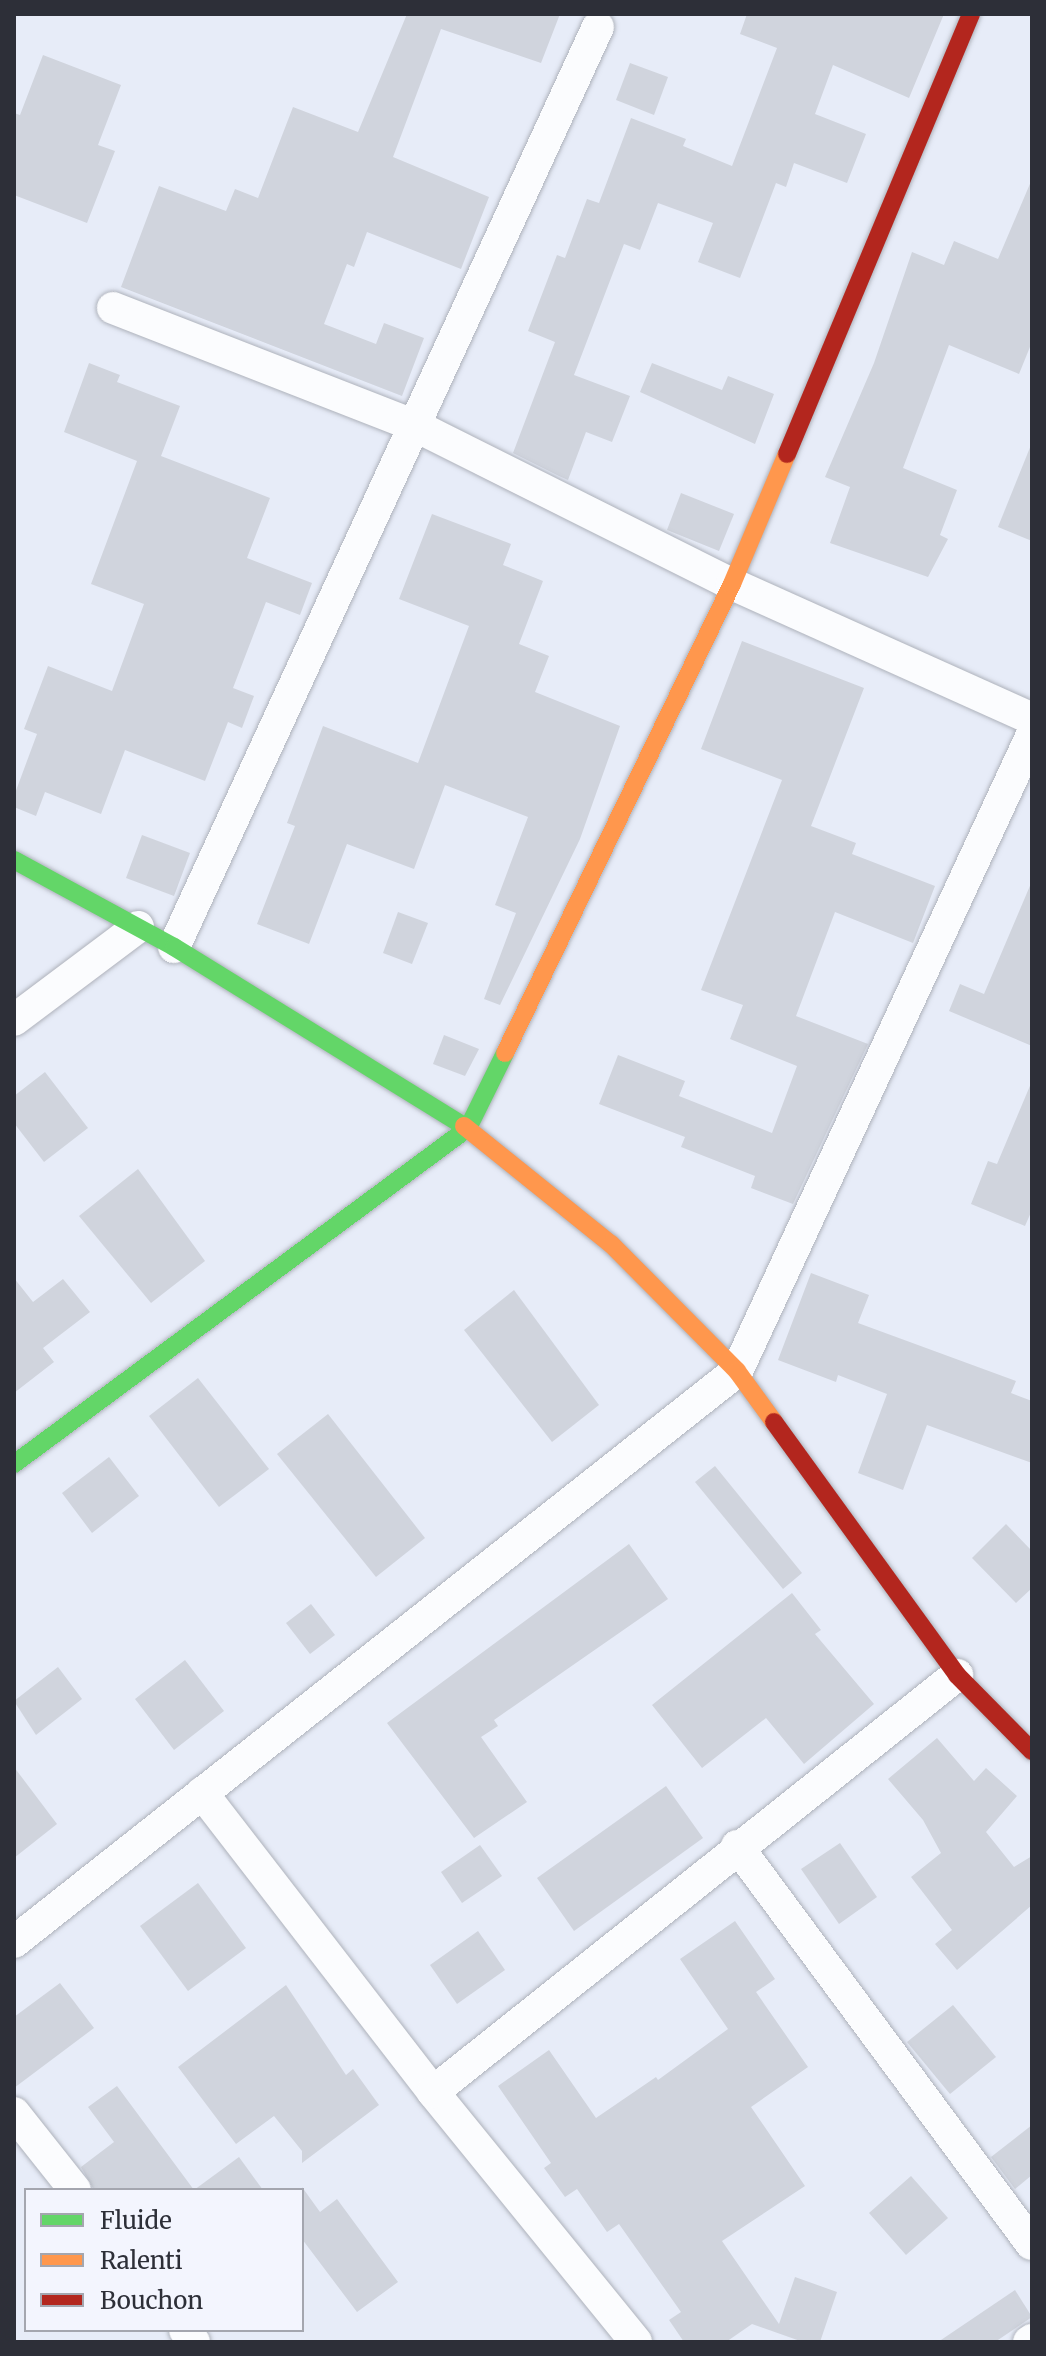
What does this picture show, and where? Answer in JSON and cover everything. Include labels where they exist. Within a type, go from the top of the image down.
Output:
[{"type":"street","points":[[14,1464],[468,1128],[732,584],[971,14]]},
{"type":"street","points":[[174,947],[598,27]]},
{"type":"street","points":[[113,308],[416,426],[732,584],[1032,719]]},
{"type":"street","points":[[14,1942],[737,1371],[1032,735]]},
{"type":"street","points":[[14,860],[174,947],[468,1128],[611,1244],[737,1371],[957,1675],[1032,1751]]},
{"type":"street","points":[[14,1020],[138,927]]},
{"type":"street","points":[[433,2092],[737,1846],[957,1675]]},
{"type":"street","points":[[202,1793],[433,2092],[636,2342]]},
{"type":"street","points":[[737,1846],[1032,2244]]},
{"type":"street","points":[[14,2113],[73,2188]]},
{"type":"building","points":[[407,14],[560,14],[541,63],[441,29],[393,157],[489,197],[461,269],[367,232],[354,267],[347,264],[324,324],[376,344],[384,323],[424,338],[402,396],[121,287],[159,186],[226,211],[235,189],[258,198],[293,107],[358,132]]},
{"type":"building","points":[[747,14],[944,14],[909,98],[833,65],[815,114],[866,134],[847,183],[794,163],[786,187],[776,183],[740,278],[698,262],[713,223],[658,203],[640,250],[624,244],[574,375],[630,396],[612,442],[586,432],[568,480],[513,453],[555,342],[528,331],[557,255],[565,258],[587,199],[599,203],[631,118],[686,139],[683,146],[732,166],[777,48],[740,34]]},
{"type":"building","points":[[43,55],[121,85],[98,145],[115,151],[87,223],[14,195],[14,113],[20,115]]},
{"type":"building","points":[[630,63],[668,77],[654,115],[616,100]]},
{"type":"building","points":[[1032,179],[1032,342],[1019,374],[949,345],[903,468],[957,490],[940,535],[948,539],[928,577],[830,543],[850,487],[825,477],[874,363],[912,252],[944,265],[954,241],[998,259]]},
{"type":"building","points":[[89,363],[120,375],[117,382],[180,406],[161,456],[270,498],[247,558],[312,583],[300,615],[266,602],[233,688],[254,696],[242,728],[228,722],[205,781],[125,750],[101,814],[45,792],[36,816],[14,807],[14,796],[37,734],[24,729],[48,666],[112,691],[144,604],[91,584],[137,461],[64,432]]},
{"type":"building","points":[[652,363],[722,390],[728,376],[774,394],[755,444],[640,392]]},
{"type":"building","points":[[1032,445],[1032,541],[998,527]]},
{"type":"building","points":[[681,493],[734,514],[719,551],[667,530]]},
{"type":"building","points":[[432,514],[511,544],[503,565],[543,581],[519,644],[549,656],[535,692],[620,726],[580,839],[500,1005],[484,999],[516,913],[495,905],[528,817],[445,785],[414,869],[347,844],[309,944],[257,924],[295,826],[287,823],[323,726],[418,763],[469,626],[399,599]]},
{"type":"building","points":[[742,641],[864,688],[811,826],[856,843],[852,854],[935,886],[913,943],[835,912],[796,1016],[868,1044],[793,1204],[751,1188],[755,1176],[681,1147],[685,1137],[599,1104],[618,1055],[685,1081],[679,1096],[772,1133],[797,1066],[730,1039],[743,1005],[701,990],[782,780],[701,749]]},
{"type":"building","points":[[142,835],[190,853],[174,896],[126,878]]},
{"type":"building","points":[[1032,881],[1032,1046],[949,1011],[960,984],[984,994]]},
{"type":"building","points":[[398,912],[428,923],[412,964],[383,953]]},
{"type":"building","points":[[444,1035],[479,1049],[465,1076],[433,1064]]},
{"type":"building","points":[[45,1072],[88,1128],[44,1162],[14,1123],[14,1096]]},
{"type":"building","points":[[1032,1081],[1032,1210],[1025,1226],[971,1204],[988,1161],[997,1164]]},
{"type":"building","points":[[138,1169],[205,1261],[151,1303],[79,1216]]},
{"type":"building","points":[[811,1273],[869,1295],[858,1323],[1016,1381],[1011,1393],[1032,1401],[1032,1463],[927,1425],[903,1490],[858,1473],[887,1394],[838,1375],[836,1382],[778,1360]]},
{"type":"building","points":[[14,1278],[33,1302],[63,1279],[90,1312],[43,1348],[54,1362],[14,1393]]},
{"type":"building","points":[[514,1290],[599,1405],[552,1442],[464,1330]]},
{"type":"building","points":[[198,1378],[269,1469],[219,1507],[149,1416]]},
{"type":"building","points":[[328,1414],[425,1538],[376,1577],[277,1454]]},
{"type":"building","points":[[109,1457],[139,1496],[92,1533],[62,1493]]},
{"type":"building","points":[[715,1466],[802,1573],[783,1589],[695,1482]]},
{"type":"building","points":[[1006,1524],[1032,1551],[1032,1588],[1016,1603],[972,1558]]},
{"type":"building","points":[[629,1544],[668,1599],[494,1720],[498,1726],[481,1737],[527,1802],[474,1838],[387,1723]]},
{"type":"building","points":[[792,1593],[821,1630],[815,1634],[874,1704],[804,1764],[766,1718],[702,1768],[652,1705]]},
{"type":"building","points":[[311,1604],[335,1635],[310,1654],[286,1623]]},
{"type":"building","points":[[185,1660],[224,1711],[174,1750],[135,1699]]},
{"type":"building","points":[[58,1667],[82,1699],[36,1735],[14,1701]]},
{"type":"building","points":[[937,1738],[974,1781],[986,1768],[1017,1796],[986,1832],[1014,1867],[1032,1856],[1032,1905],[957,1970],[935,1944],[952,1930],[911,1877],[941,1853],[923,1820],[888,1779]]},
{"type":"building","points":[[14,1767],[57,1824],[14,1858]]},
{"type":"building","points":[[666,1786],[703,1838],[574,1931],[537,1878]]},
{"type":"building","points":[[840,1843],[877,1897],[839,1924],[801,1869]]},
{"type":"building","points":[[480,1845],[502,1876],[462,1903],[441,1872]]},
{"type":"building","points":[[198,1883],[246,1948],[188,1991],[140,1926]]},
{"type":"building","points":[[735,1921],[775,1979],[756,1992],[808,2067],[751,2107],[805,2186],[722,2241],[779,2324],[795,2277],[837,2292],[820,2342],[803,2342],[752,2324],[726,2342],[684,2342],[669,2320],[681,2312],[619,2224],[607,2232],[577,2189],[565,2197],[544,2168],[551,2163],[498,2086],[549,2050],[596,2118],[656,2077],[658,2080],[728,2029],[680,1959]]},
{"type":"building","points":[[478,1931],[505,1970],[457,2004],[430,1965]]},
{"type":"building","points":[[60,1983],[94,2028],[14,2088],[14,2017]]},
{"type":"building","points":[[286,1985],[346,2075],[353,2069],[379,2105],[302,2163],[302,2151],[274,2116],[236,2144],[178,2067]]},
{"type":"building","points":[[953,2005],[996,2057],[950,2094],[907,2042]]},
{"type":"building","points":[[117,2086],[193,2188],[93,2188],[81,2167],[114,2142],[88,2107]]},
{"type":"building","points":[[1032,2125],[1032,2175],[1015,2189],[991,2157]]},
{"type":"building","points":[[239,2157],[262,2188],[197,2188]]},
{"type":"building","points":[[911,2176],[948,2218],[906,2255],[869,2213]]},
{"type":"building","points":[[304,2190],[320,2212],[337,2199],[398,2282],[357,2312],[304,2242]]},
{"type":"building","points":[[1015,2290],[1032,2317],[995,2342],[938,2342]]},
{"type":"traffic: fast","points":[[14,860],[174,947],[464,1126]]},
{"type":"traffic: fast","points":[[14,1464],[468,1128],[505,1053]]},
{"type":"traffic: slow","points":[[505,1053],[732,584],[787,454]]},
{"type":"traffic: slow","points":[[464,1126],[611,1244],[737,1371],[774,1422]]},
{"type":"traffic: jam","points":[[787,454],[971,14]]},
{"type":"traffic: jam","points":[[774,1422],[957,1675],[1032,1751]]}]
